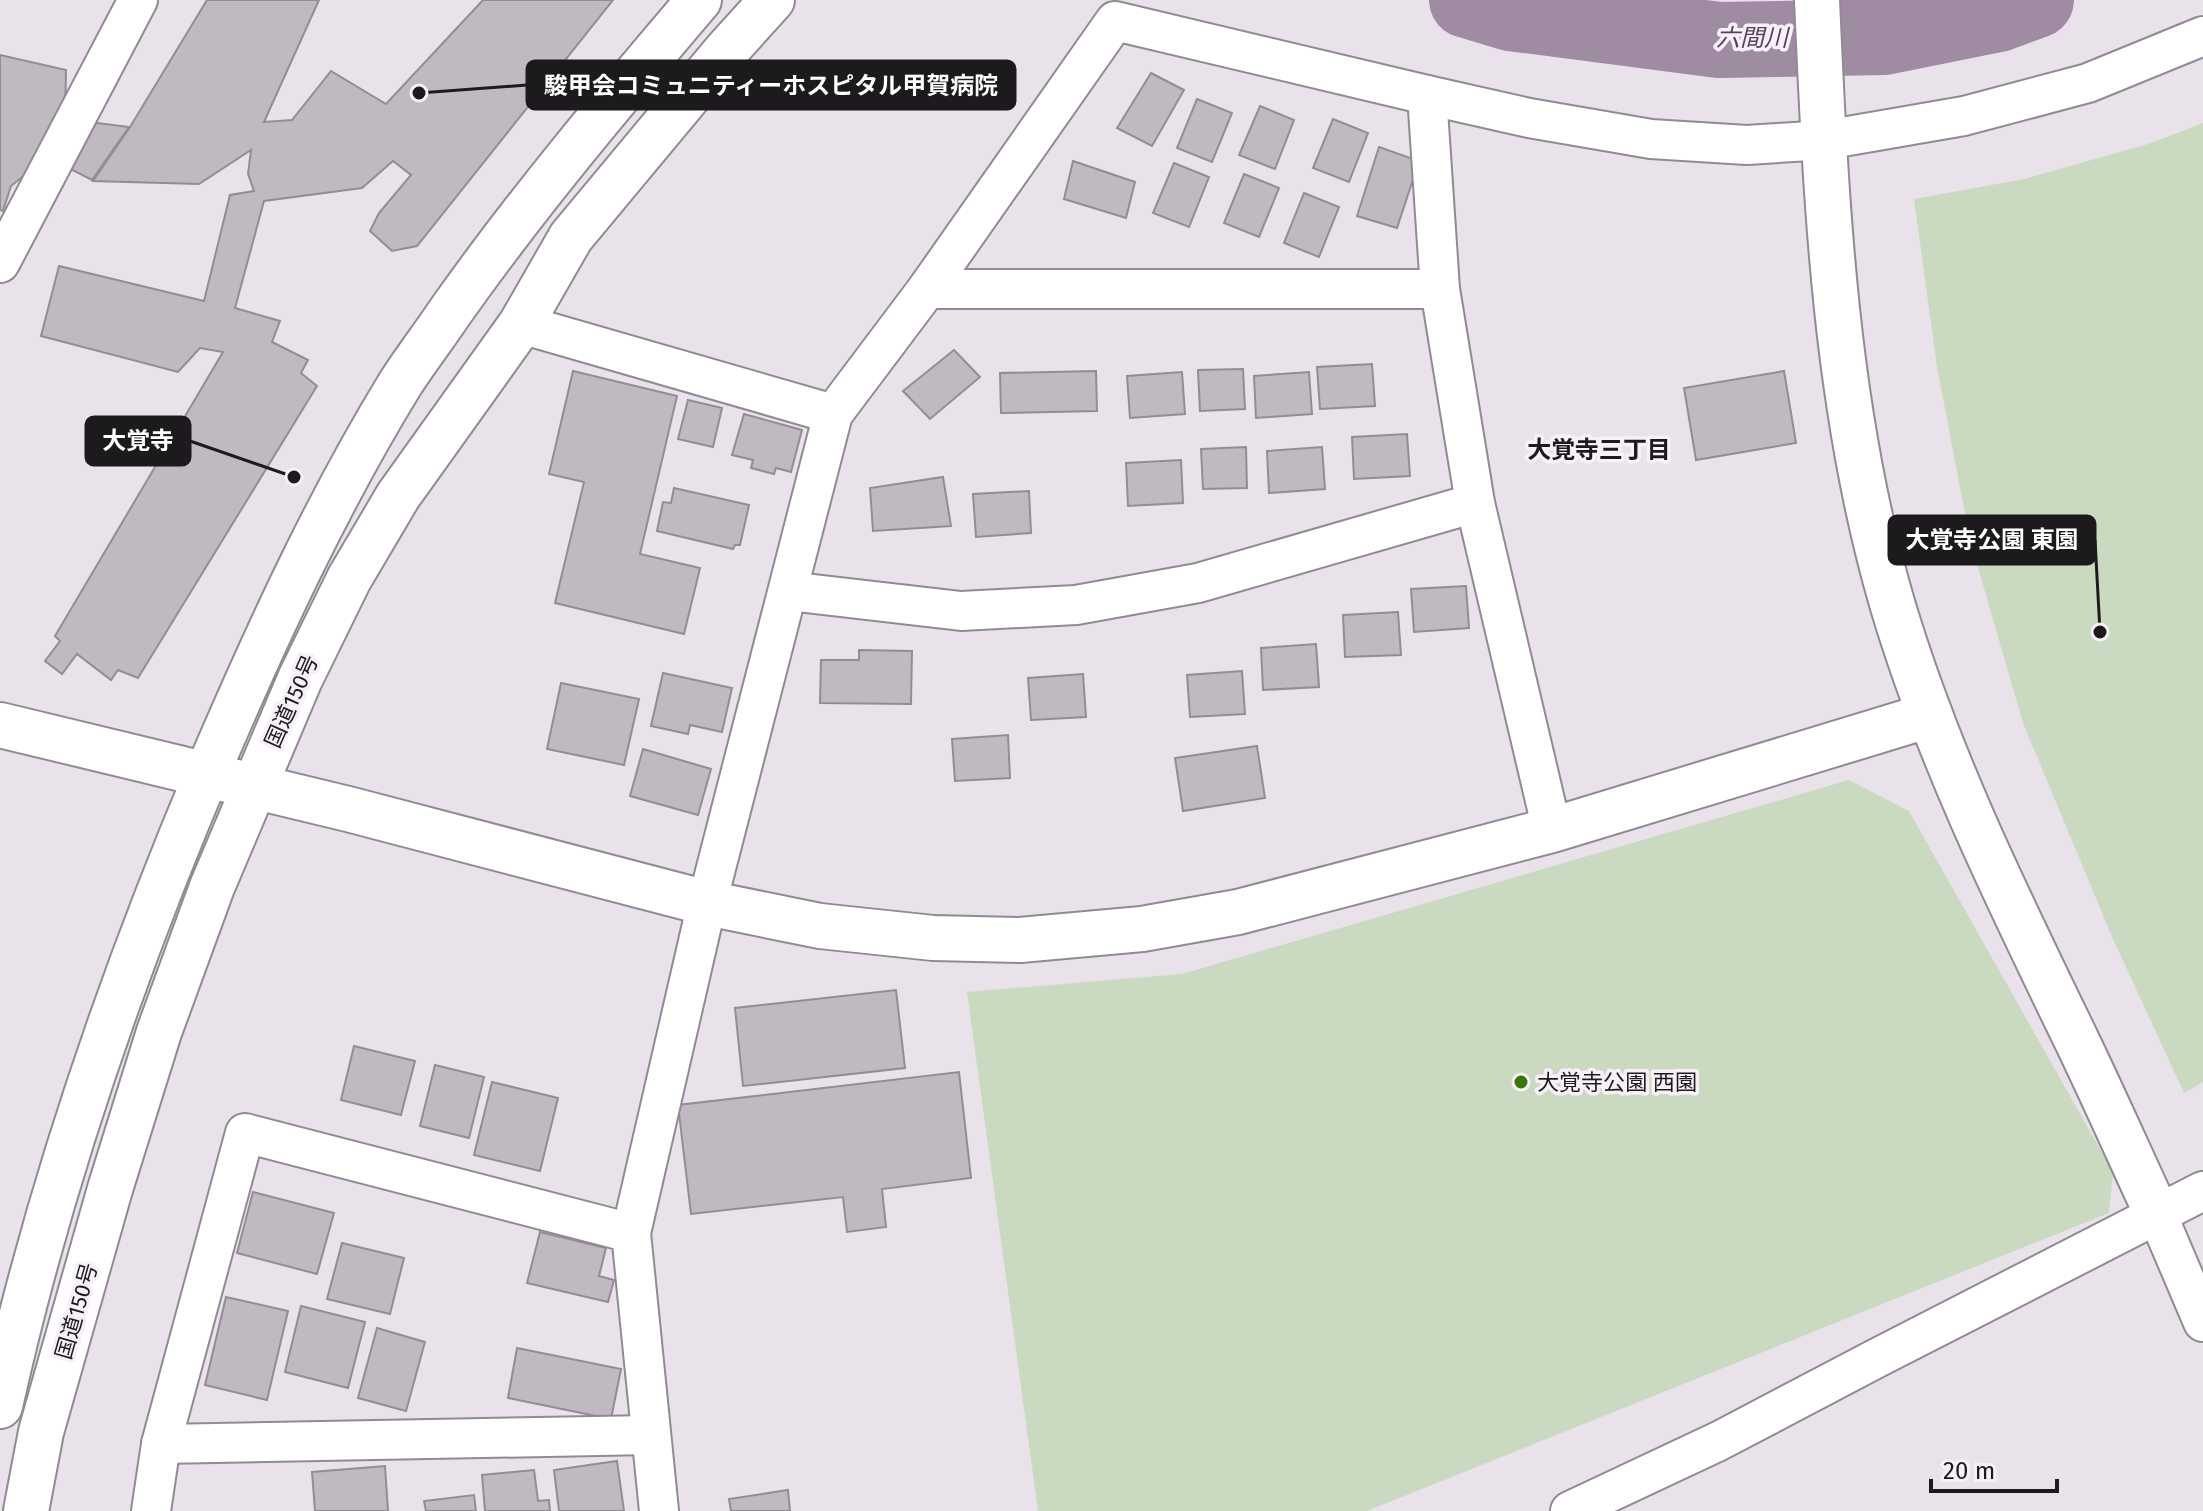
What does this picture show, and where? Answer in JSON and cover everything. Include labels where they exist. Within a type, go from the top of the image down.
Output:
[{"type":"main road","points":[[0,1406],[18,1324],[100,1049],[167,871],[272,622],[356,460],[402,381],[492,252],[600,116],[699,0]]},
{"type":"main road","name":"国道150号","points":[[26,1511],[41,1432],[110,1189],[159,1032],[253,786],[349,579],[398,496],[521,324],[571,237],[772,0]]},
{"type":"main road","points":[[1817,0],[1832,255],[1850,405],[1892,602],[1930,715],[2025,936],[2162,1226]]},
{"type":"main road","points":[[0,725],[253,786],[707,903],[820,926],[933,938],[1020,940],[1142,929],[1238,912],[1552,830],[1930,715]]},
{"type":"street","points":[[0,263],[138,0]]},
{"type":"street","points":[[659,1511],[631,1233],[707,903],[833,414],[927,289],[1115,21],[1529,118],[1651,139],[1747,145],[1824,127],[1964,116],[2088,83],[2203,36]]},
{"type":"street","points":[[1427,95],[1440,289],[1475,503],[1552,830]]},
{"type":"street","points":[[927,289],[1440,289]]},
{"type":"street","points":[[521,324],[833,414]]},
{"type":"street","points":[[788,591],[961,611],[1076,605],[1198,583],[1475,503]]},
{"type":"street","points":[[151,1511],[161,1444],[245,1133],[631,1233]]},
{"type":"street","points":[[1570,1511],[2162,1226],[2203,1191]]},
{"type":"street","points":[[2162,1226],[2203,1322]]},
{"type":"street","points":[[161,1444],[651,1435]]},
{"type":"green space","points":[[2203,123],[2203,1082],[2184,1093],[2113,939],[2023,723],[1970,540],[1937,367],[1914,199],[2024,179],[2148,144]]},
{"type":"green space","name":"大覚寺公園 西園","points":[[1849,780],[1909,811],[2113,1172],[2109,1213],[1367,1511],[1038,1511],[967,992],[1182,974]]},
{"type":"building","points":[[207,0],[319,0],[264,122],[292,120],[331,71],[386,104],[483,0],[613,0],[417,246],[392,251],[370,231],[379,213],[411,175],[393,161],[362,188],[264,201],[235,308],[280,321],[272,342],[308,360],[301,373],[317,386],[138,678],[118,670],[111,680],[77,654],[62,674],[45,661],[60,641],[55,636],[223,352],[200,348],[178,372],[41,336],[59,266],[204,301],[230,195],[254,191],[248,174],[251,150],[199,184],[93,181],[130,127]]},
{"type":"building","points":[[0,55],[66,70],[65,119],[47,157],[11,186],[3,211],[0,210]]},
{"type":"building","points":[[1151,73],[1184,90],[1152,146],[1117,128]]},
{"type":"building","points":[[1197,99],[1232,113],[1212,162],[1177,148]]},
{"type":"building","points":[[1260,106],[1294,120],[1275,169],[1239,155]]},
{"type":"building","points":[[66,119],[129,127],[92,180],[47,157]]},
{"type":"building","points":[[1333,119],[1368,133],[1349,182],[1313,168]]},
{"type":"building","points":[[1379,147],[1419,161],[1397,228],[1357,216]]},
{"type":"building","points":[[1073,161],[1135,182],[1126,218],[1064,199]]},
{"type":"building","points":[[1174,163],[1209,177],[1189,227],[1153,213]]},
{"type":"building","points":[[1244,174],[1279,188],[1259,237],[1224,223]]},
{"type":"building","points":[[1304,193],[1339,207],[1319,257],[1284,243]]},
{"type":"building","points":[[954,350],[980,377],[930,419],[903,391]]},
{"type":"building","points":[[1372,364],[1375,406],[1320,409],[1317,367]]},
{"type":"building","points":[[1243,369],[1245,409],[1200,411],[1198,370]]},
{"type":"building","points":[[573,371],[677,396],[640,554],[700,568],[684,634],[555,603],[584,482],[549,474]]},
{"type":"building","points":[[1096,371],[1097,411],[1001,413],[1000,373]]},
{"type":"building","points":[[1784,371],[1796,443],[1696,460],[1684,388]]},
{"type":"building","points":[[1182,372],[1185,414],[1130,418],[1127,376]]},
{"type":"building","points":[[1309,372],[1312,414],[1256,418],[1254,376]]},
{"type":"building","points":[[688,400],[722,408],[713,447],[678,439]]},
{"type":"building","points":[[744,414],[802,430],[791,472],[776,468],[774,474],[751,468],[753,460],[732,455]]},
{"type":"building","points":[[1407,434],[1410,476],[1354,479],[1352,437]]},
{"type":"building","points":[[1246,447],[1247,488],[1203,489],[1201,449]]},
{"type":"building","points":[[1322,447],[1325,489],[1269,493],[1267,451]]},
{"type":"building","points":[[1181,460],[1183,503],[1128,506],[1126,463]]},
{"type":"building","points":[[943,477],[951,526],[873,531],[870,488]]},
{"type":"building","points":[[674,488],[749,505],[740,545],[735,545],[733,549],[657,531],[663,502],[671,503]]},
{"type":"building","points":[[1029,491],[1031,533],[976,537],[973,494]]},
{"type":"building","points":[[1466,586],[1469,628],[1414,632],[1411,589]]},
{"type":"building","points":[[1398,612],[1401,655],[1345,657],[1343,615]]},
{"type":"building","points":[[1316,644],[1319,687],[1263,690],[1261,648]]},
{"type":"building","points":[[859,650],[912,651],[911,704],[820,703],[821,660],[859,660]]},
{"type":"building","points":[[1242,671],[1245,714],[1190,717],[1187,675]]},
{"type":"building","points":[[663,673],[732,688],[722,732],[690,725],[688,734],[651,726]]},
{"type":"building","points":[[1083,674],[1086,717],[1031,720],[1028,678]]},
{"type":"building","points":[[561,683],[639,699],[624,765],[547,749]]},
{"type":"building","points":[[1008,735],[1010,778],[955,781],[952,739]]},
{"type":"building","points":[[1257,746],[1265,798],[1183,811],[1175,758]]},
{"type":"building","points":[[643,749],[711,769],[698,815],[630,796]]},
{"type":"building","points":[[896,990],[905,1068],[743,1086],[735,1008]]},
{"type":"building","points":[[354,1046],[415,1061],[401,1115],[341,1100]]},
{"type":"building","points":[[435,1065],[484,1077],[469,1138],[420,1126]]},
{"type":"building","points":[[959,1072],[971,1178],[882,1189],[886,1227],[847,1232],[843,1197],[691,1214],[678,1105]]},
{"type":"building","points":[[492,1082],[558,1098],[540,1171],[474,1155]]},
{"type":"building","points":[[253,1192],[334,1213],[317,1274],[237,1253]]},
{"type":"building","points":[[540,1232],[606,1248],[599,1276],[614,1280],[608,1302],[527,1283]]},
{"type":"building","points":[[342,1243],[404,1258],[390,1314],[327,1299]]},
{"type":"building","points":[[226,1297],[288,1311],[267,1400],[205,1385]]},
{"type":"building","points":[[301,1306],[365,1322],[348,1388],[285,1372]]},
{"type":"building","points":[[377,1328],[425,1342],[406,1411],[358,1398]]},
{"type":"building","points":[[517,1348],[621,1369],[611,1419],[508,1398]]},
{"type":"building","points":[[617,1461],[624,1511],[559,1511],[554,1470]]},
{"type":"building","points":[[385,1466],[388,1511],[315,1511],[312,1472]]},
{"type":"building","points":[[534,1470],[538,1501],[549,1500],[550,1511],[485,1511],[482,1475]]},
{"type":"building","points":[[788,1490],[790,1511],[731,1511],[729,1499]]},
{"type":"building","points":[[474,1495],[476,1511],[426,1511],[424,1501]]},
{"type":"waterway","name":"六間川","points":[[1467,0],[1510,13],[1719,40],[1884,37],[1998,14],[2036,0]]},
{"type":"place","name":"駿甲会コミュニティーホスピタル甲賀病院","points":[[419,93]]},
{"type":"place","name":"大覚寺","points":[[294,477]]},
{"type":"place","name":"大覚寺公園 東園","points":[[2100,632]]},
{"type":"place","name":"大覚寺公園 西園","points":[[1521,1082]]},
{"type":"district","name":"大覚寺三丁目","points":[[1599,450]]}]
